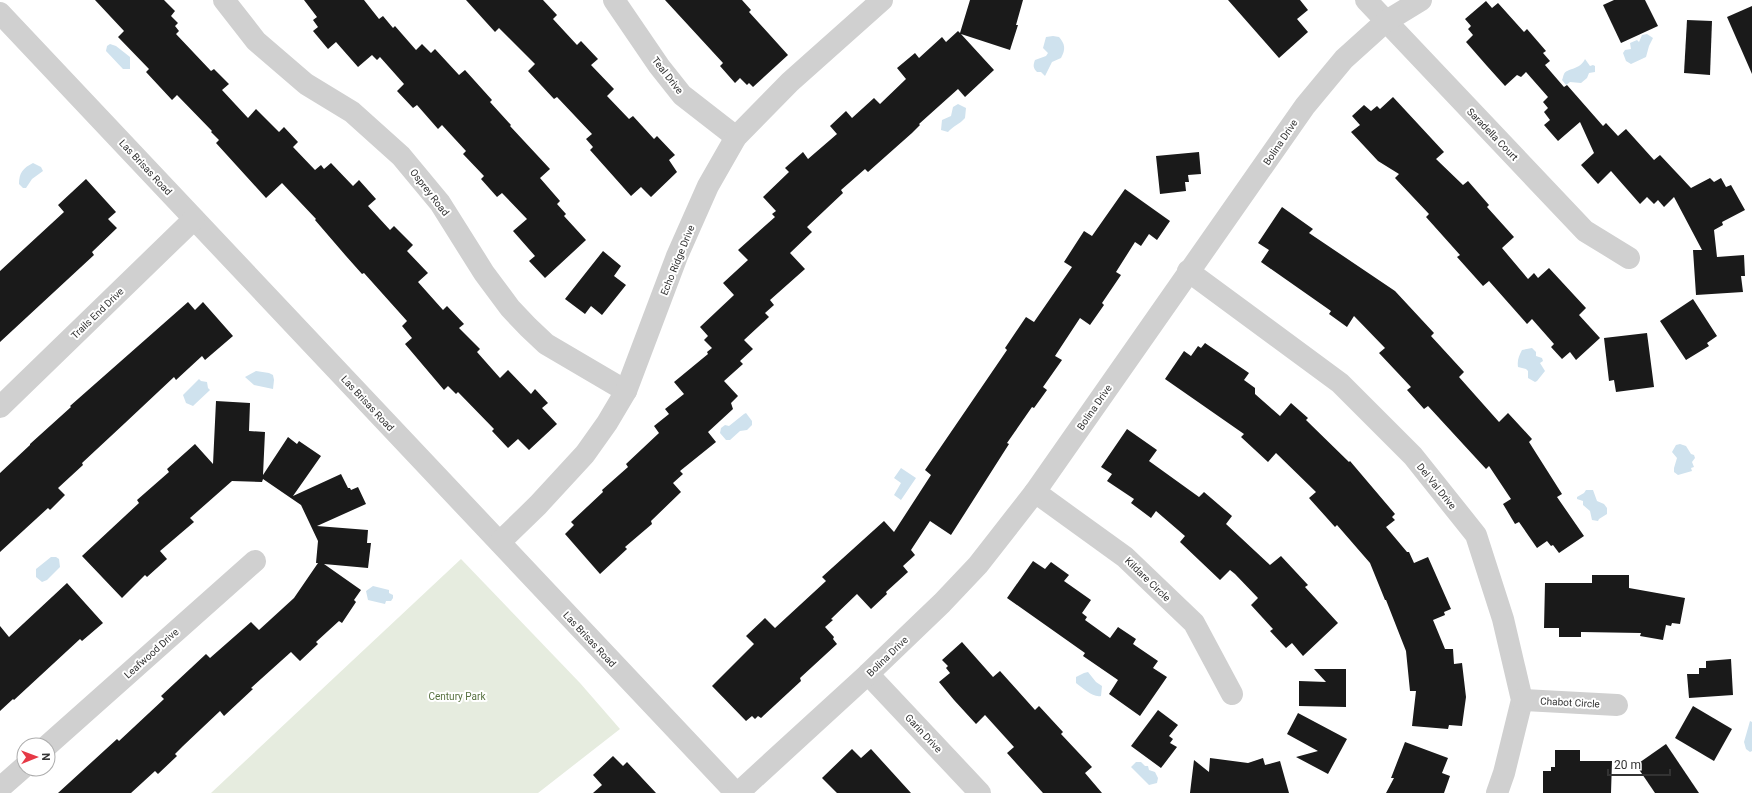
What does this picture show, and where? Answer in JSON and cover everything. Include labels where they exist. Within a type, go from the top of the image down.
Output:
[{"type":"street","name":"Osprey Road","points":[[224,0],[256,41],[306,84],[352,112],[401,156],[440,203],[484,273],[510,308],[528,327],[546,344],[626,390]]},
{"type":"street","name":"Teal Drive","points":[[614,0],[659,66],[682,94],[736,137]]},
{"type":"street","name":"Echo Ridge Drive","points":[[500,542],[538,505],[585,454],[607,422],[626,390],[677,256],[708,186],[736,137],[790,82],[882,0]]},
{"type":"street","name":"Saradella Court","points":[[1366,0],[1385,22],[1585,231],[1629,258]]},
{"type":"street","name":"Bolina Drive","points":[[737,793],[868,674],[942,603],[978,565],[1035,492],[1188,271],[1305,106],[1344,59],[1385,22],[1421,0]]},
{"type":"street","name":"Las Brisas Road","points":[[0,13],[737,793]]},
{"type":"street","name":"Trails End Drive","points":[[0,406],[194,219]]},
{"type":"street","name":"Del Val Drive","points":[[1188,271],[1340,383],[1413,456],[1476,535],[1503,619],[1522,700],[1504,773],[1497,793]]},
{"type":"street","name":"Kildare Circle","points":[[1035,492],[1125,556],[1194,623],[1232,694]]},
{"type":"street","name":"Leafwood Drive","points":[[56,738],[255,561]]},
{"type":"street","name":"Garin Drive","points":[[868,674],[980,793]]},
{"type":"street","name":"Chabot Circle","points":[[1522,700],[1617,705]]},
{"type":"street","points":[[0,788],[16,774]]},
{"type":"green space","name":"Century Park","points":[[461,559],[580,683],[620,729],[538,793],[211,793]]},
{"type":"water","points":[[1647,34],[1653,38],[1646,57],[1631,64],[1626,61],[1623,53],[1625,50],[1631,49],[1630,43],[1637,40],[1639,42],[1642,35]]},
{"type":"water","points":[[1046,37],[1059,37],[1064,44],[1064,52],[1061,58],[1052,62],[1045,76],[1041,72],[1036,71],[1034,68],[1034,63],[1035,60],[1046,56],[1048,53],[1043,48]]},
{"type":"water","points":[[110,44],[116,46],[130,57],[130,69],[123,69],[106,51],[107,46]]},
{"type":"water","points":[[1585,59],[1590,66],[1595,66],[1595,72],[1589,73],[1587,78],[1581,83],[1570,82],[1566,85],[1562,80],[1564,74],[1583,63]]},
{"type":"water","points":[[958,104],[966,108],[965,118],[948,132],[941,130],[942,120],[951,116],[953,107]]},
{"type":"water","points":[[33,163],[41,167],[43,171],[32,179],[26,188],[23,188],[19,184],[21,174],[24,169]]},
{"type":"water","points":[[1532,348],[1536,352],[1536,356],[1542,358],[1543,361],[1540,363],[1545,371],[1535,382],[1528,378],[1528,371],[1526,369],[1518,367],[1518,358],[1522,350]]},
{"type":"water","points":[[256,371],[273,375],[273,389],[254,385],[245,377]]},
{"type":"water","points":[[199,379],[207,382],[210,390],[193,406],[186,403],[183,395]]},
{"type":"water","points":[[746,413],[752,421],[752,425],[747,430],[740,431],[730,440],[726,440],[720,433],[721,428],[725,425],[729,426]]},
{"type":"water","points":[[1680,444],[1686,446],[1695,458],[1692,462],[1694,467],[1691,468],[1692,471],[1678,475],[1674,472],[1677,458],[1672,452],[1676,445]]},
{"type":"water","points":[[901,468],[916,478],[901,500],[894,495],[901,483],[894,478]]},
{"type":"water","points":[[1586,490],[1593,490],[1597,501],[1604,504],[1607,508],[1607,514],[1598,521],[1592,520],[1590,511],[1583,505],[1583,501],[1577,499],[1577,497]]},
{"type":"water","points":[[51,557],[56,557],[59,559],[60,567],[47,580],[42,582],[36,577],[36,569]]},
{"type":"water","points":[[373,586],[389,590],[389,593],[393,595],[391,601],[386,601],[385,604],[368,600],[366,591]]},
{"type":"water","points":[[1088,672],[1096,682],[1102,686],[1101,696],[1091,694],[1076,683],[1076,677]]},
{"type":"water","points":[[1750,721],[1752,722],[1752,751],[1750,752],[1746,749],[1744,742]]},
{"type":"water","points":[[1136,762],[1141,762],[1145,766],[1148,766],[1149,770],[1155,772],[1158,778],[1157,783],[1149,785],[1131,767]]},
{"type":"building","points":[[95,0],[164,0],[175,11],[171,16],[178,23],[175,26],[179,31],[176,34],[211,71],[214,69],[229,84],[222,90],[248,118],[256,109],[279,132],[284,127],[298,142],[293,147],[315,170],[321,165],[324,169],[331,163],[353,186],[359,180],[376,199],[368,206],[390,230],[394,226],[413,245],[407,251],[428,273],[418,282],[443,310],[447,306],[464,324],[459,328],[480,349],[477,352],[500,378],[508,370],[531,394],[535,389],[548,403],[542,408],[557,424],[529,450],[518,439],[508,448],[492,431],[494,429],[458,392],[456,394],[448,386],[444,390],[405,344],[412,338],[402,326],[407,321],[364,273],[362,274],[315,220],[316,219],[282,183],[266,198],[216,143],[219,140],[211,132],[212,131],[177,95],[172,100],[146,72],[149,69],[118,37],[124,31]]},
{"type":"building","points":[[304,0],[364,0],[379,19],[383,16],[393,28],[395,26],[416,50],[422,44],[431,53],[435,49],[459,75],[465,70],[492,100],[490,102],[511,125],[510,126],[550,169],[540,178],[560,201],[557,204],[566,214],[564,216],[586,240],[545,278],[529,261],[535,256],[513,231],[527,219],[502,193],[497,197],[481,179],[484,176],[463,154],[466,151],[442,125],[438,129],[417,105],[413,108],[397,91],[404,84],[380,57],[377,60],[372,55],[358,67],[336,42],[328,49],[313,31],[318,27],[313,20],[317,17]]},
{"type":"building","points":[[466,0],[543,0],[557,15],[553,19],[577,45],[581,41],[598,59],[591,65],[614,89],[607,96],[629,119],[633,116],[654,139],[657,136],[675,155],[669,160],[677,172],[651,197],[641,187],[631,196],[590,150],[593,147],[586,139],[592,134],[557,97],[554,99],[528,71],[535,64],[499,28],[495,32]]},
{"type":"building","points":[[665,0],[742,0],[751,10],[749,12],[788,55],[753,87],[749,83],[747,85],[740,78],[735,83],[720,66],[723,63]]},
{"type":"building","points":[[970,0],[1023,0],[1016,25],[1018,25],[1010,50],[961,34],[994,70],[965,97],[958,89],[868,172],[865,169],[841,190],[843,193],[807,227],[812,232],[790,253],[805,269],[770,300],[774,305],[765,313],[769,317],[744,340],[753,349],[740,361],[743,364],[724,381],[738,396],[731,403],[733,409],[708,432],[716,442],[680,471],[683,474],[673,483],[681,492],[651,521],[652,524],[625,547],[627,549],[600,574],[565,534],[574,525],[571,522],[603,492],[602,490],[628,467],[626,464],[659,433],[654,426],[669,414],[665,409],[684,394],[674,382],[708,354],[707,352],[712,348],[704,340],[708,336],[700,327],[734,295],[723,283],[748,260],[738,250],[775,217],[772,214],[776,211],[763,197],[789,172],[785,168],[803,152],[808,159],[837,134],[830,126],[846,111],[852,118],[874,98],[880,104],[906,79],[897,68],[915,53],[919,58],[942,37],[946,42],[958,31],[960,33]]},
{"type":"building","points":[[1228,0],[1300,0],[1308,10],[1297,19],[1308,32],[1279,58]]},
{"type":"building","points":[[1614,0],[1645,0],[1658,26],[1621,43],[1603,5]]},
{"type":"building","points":[[1486,1],[1492,8],[1498,3],[1524,32],[1527,29],[1546,51],[1543,53],[1550,61],[1545,65],[1564,87],[1567,85],[1603,126],[1606,123],[1618,136],[1626,129],[1654,160],[1660,155],[1691,188],[1710,178],[1714,182],[1721,178],[1726,187],[1731,185],[1745,210],[1722,222],[1723,225],[1714,230],[1717,257],[1744,255],[1745,276],[1741,276],[1743,292],[1696,295],[1693,250],[1702,250],[1674,197],[1664,207],[1658,200],[1654,204],[1647,197],[1640,204],[1611,171],[1598,184],[1581,165],[1594,153],[1580,122],[1558,141],[1544,125],[1550,120],[1544,112],[1548,108],[1543,102],[1548,97],[1526,72],[1521,77],[1517,75],[1505,86],[1487,66],[1466,42],[1473,35],[1468,29],[1471,26],[1465,19]]},
{"type":"building","points":[[1752,6],[1752,74],[1727,17]]},
{"type":"building","points":[[1687,20],[1712,21],[1710,75],[1684,73]]},
{"type":"building","points":[[1393,97],[1444,152],[1436,159],[1463,185],[1468,181],[1489,205],[1487,207],[1514,237],[1502,248],[1528,279],[1534,273],[1538,278],[1549,268],[1586,308],[1579,315],[1600,338],[1576,360],[1570,352],[1562,359],[1551,347],[1554,344],[1532,319],[1527,324],[1489,281],[1483,286],[1457,257],[1460,255],[1426,217],[1429,214],[1395,178],[1399,174],[1378,161],[1351,132],[1360,125],[1352,116],[1364,105],[1371,111],[1377,106],[1380,109]]},
{"type":"building","points":[[1199,152],[1201,174],[1188,175],[1189,182],[1185,182],[1186,191],[1160,194],[1156,156]]},
{"type":"building","points":[[86,179],[116,212],[108,219],[117,228],[92,252],[94,255],[0,342],[0,271],[64,212],[58,205]]},
{"type":"building","points":[[1125,189],[1170,221],[1157,240],[1149,234],[1141,246],[1135,242],[1116,272],[1121,275],[1102,303],[1104,305],[1090,325],[1080,318],[1055,356],[1062,360],[1043,387],[1047,390],[1034,408],[1032,407],[1007,443],[1009,444],[951,535],[930,521],[911,550],[915,555],[903,566],[908,572],[886,592],[887,594],[871,609],[857,594],[831,619],[833,620],[825,627],[834,637],[833,639],[837,644],[800,678],[801,681],[761,718],[758,716],[755,719],[752,716],[746,721],[712,686],[754,644],[746,636],[765,618],[775,628],[826,581],[822,577],[884,521],[894,532],[931,475],[925,470],[1007,350],[1005,348],[1026,317],[1034,322],[1072,267],[1064,262],[1084,231],[1092,236]]},
{"type":"building","points":[[1282,207],[1313,229],[1309,233],[1395,291],[1434,333],[1431,336],[1464,372],[1459,377],[1499,422],[1508,413],[1532,439],[1529,442],[1562,494],[1557,497],[1584,536],[1559,553],[1553,545],[1551,546],[1547,541],[1537,548],[1519,522],[1515,524],[1503,504],[1511,499],[1489,466],[1486,469],[1428,406],[1424,409],[1407,390],[1411,387],[1379,353],[1385,348],[1354,316],[1347,327],[1329,314],[1331,311],[1261,262],[1269,250],[1258,243]]},
{"type":"building","points":[[603,251],[621,266],[614,276],[626,285],[602,315],[591,306],[585,314],[565,299]]},
{"type":"building","points":[[1693,299],[1717,336],[1707,343],[1709,346],[1686,360],[1660,321]]},
{"type":"building","points":[[188,302],[195,310],[203,302],[233,336],[205,360],[202,356],[176,380],[174,377],[82,463],[83,465],[58,488],[65,495],[50,510],[48,508],[0,552],[0,473],[71,407],[70,406]]},
{"type":"building","points":[[1647,333],[1654,387],[1616,392],[1614,380],[1609,381],[1604,338]]},
{"type":"building","points":[[1205,343],[1249,373],[1244,380],[1255,388],[1255,394],[1280,416],[1291,403],[1308,418],[1306,420],[1349,462],[1350,461],[1395,514],[1392,517],[1395,520],[1386,527],[1407,552],[1409,552],[1414,563],[1428,557],[1451,609],[1444,612],[1445,615],[1433,620],[1445,649],[1453,649],[1454,664],[1462,663],[1466,697],[1462,726],[1449,725],[1448,729],[1412,726],[1416,691],[1410,691],[1406,651],[1386,600],[1370,563],[1337,525],[1335,527],[1309,498],[1316,492],[1276,453],[1268,462],[1241,437],[1244,434],[1165,379],[1184,351],[1191,356],[1198,346],[1201,348]]},
{"type":"building","points":[[216,401],[250,403],[249,431],[265,432],[263,475],[288,437],[297,444],[299,441],[321,456],[293,496],[341,474],[348,488],[351,490],[358,487],[366,504],[317,526],[368,530],[367,543],[371,543],[368,568],[324,564],[361,590],[354,600],[356,602],[342,623],[339,621],[316,642],[318,644],[300,661],[291,652],[251,688],[253,689],[224,716],[220,711],[175,754],[177,756],[158,774],[155,771],[131,793],[58,793],[117,739],[119,741],[164,699],[161,696],[206,654],[210,658],[251,622],[259,630],[294,598],[318,563],[316,563],[318,541],[301,505],[263,479],[262,482],[232,481],[190,518],[194,522],[160,551],[167,559],[147,577],[145,575],[122,598],[82,556],[139,503],[137,500],[169,472],[167,469],[195,444],[213,464]]},
{"type":"building","points":[[1127,429],[1157,450],[1149,461],[1199,497],[1204,492],[1232,516],[1226,524],[1270,565],[1281,556],[1308,585],[1305,587],[1338,623],[1303,656],[1292,643],[1286,648],[1270,631],[1273,629],[1251,605],[1258,598],[1235,574],[1230,570],[1220,580],[1180,542],[1185,536],[1156,511],[1151,518],[1131,503],[1134,499],[1107,481],[1112,474],[1101,467]]},
{"type":"building","points":[[1033,561],[1045,569],[1051,562],[1069,575],[1064,581],[1091,600],[1082,613],[1087,617],[1085,620],[1110,638],[1118,627],[1136,639],[1133,644],[1158,661],[1153,668],[1167,677],[1140,716],[1109,694],[1118,680],[1083,656],[1085,653],[1007,598]]},
{"type":"building","points":[[1592,575],[1629,575],[1629,588],[1685,598],[1680,624],[1672,623],[1671,626],[1666,625],[1663,640],[1640,636],[1641,633],[1581,632],[1581,637],[1559,637],[1559,628],[1544,628],[1545,583],[1592,583]]},
{"type":"building","points":[[67,583],[103,623],[82,641],[80,639],[0,711],[0,626],[9,637]]},
{"type":"building","points":[[962,642],[993,677],[1000,671],[1035,710],[1039,706],[1063,732],[1061,734],[1092,767],[1085,773],[1102,793],[1043,793],[1007,753],[1014,747],[985,715],[976,724],[939,682],[950,673],[946,668],[948,666],[942,660]]},
{"type":"building","points":[[1731,659],[1733,695],[1689,698],[1687,674],[1699,674],[1699,668],[1706,668],[1706,661]]},
{"type":"building","points":[[1314,669],[1346,669],[1346,707],[1299,706],[1299,681],[1326,682]]},
{"type":"building","points":[[1693,706],[1732,729],[1714,761],[1675,738]]},
{"type":"building","points":[[1158,710],[1178,725],[1169,736],[1173,739],[1170,743],[1177,747],[1161,768],[1131,746]]},
{"type":"building","points":[[1298,713],[1347,739],[1328,774],[1296,757],[1318,751],[1287,734]]},
{"type":"building","points":[[1405,742],[1448,758],[1442,773],[1450,776],[1444,793],[1386,793],[1394,778],[1391,778]]},
{"type":"building","points":[[1666,744],[1699,793],[1655,793],[1636,765]]},
{"type":"building","points":[[852,749],[861,758],[871,749],[911,793],[837,793],[822,778]]},
{"type":"building","points":[[1555,750],[1580,750],[1580,761],[1612,761],[1611,793],[1543,793],[1543,771],[1551,771],[1551,767],[1555,767]]},
{"type":"building","points":[[613,756],[623,766],[627,762],[656,793],[593,793],[602,785],[593,775]]},
{"type":"building","points":[[1210,758],[1248,763],[1263,758],[1265,765],[1280,761],[1289,793],[1190,793],[1194,760],[1209,772]]}]
